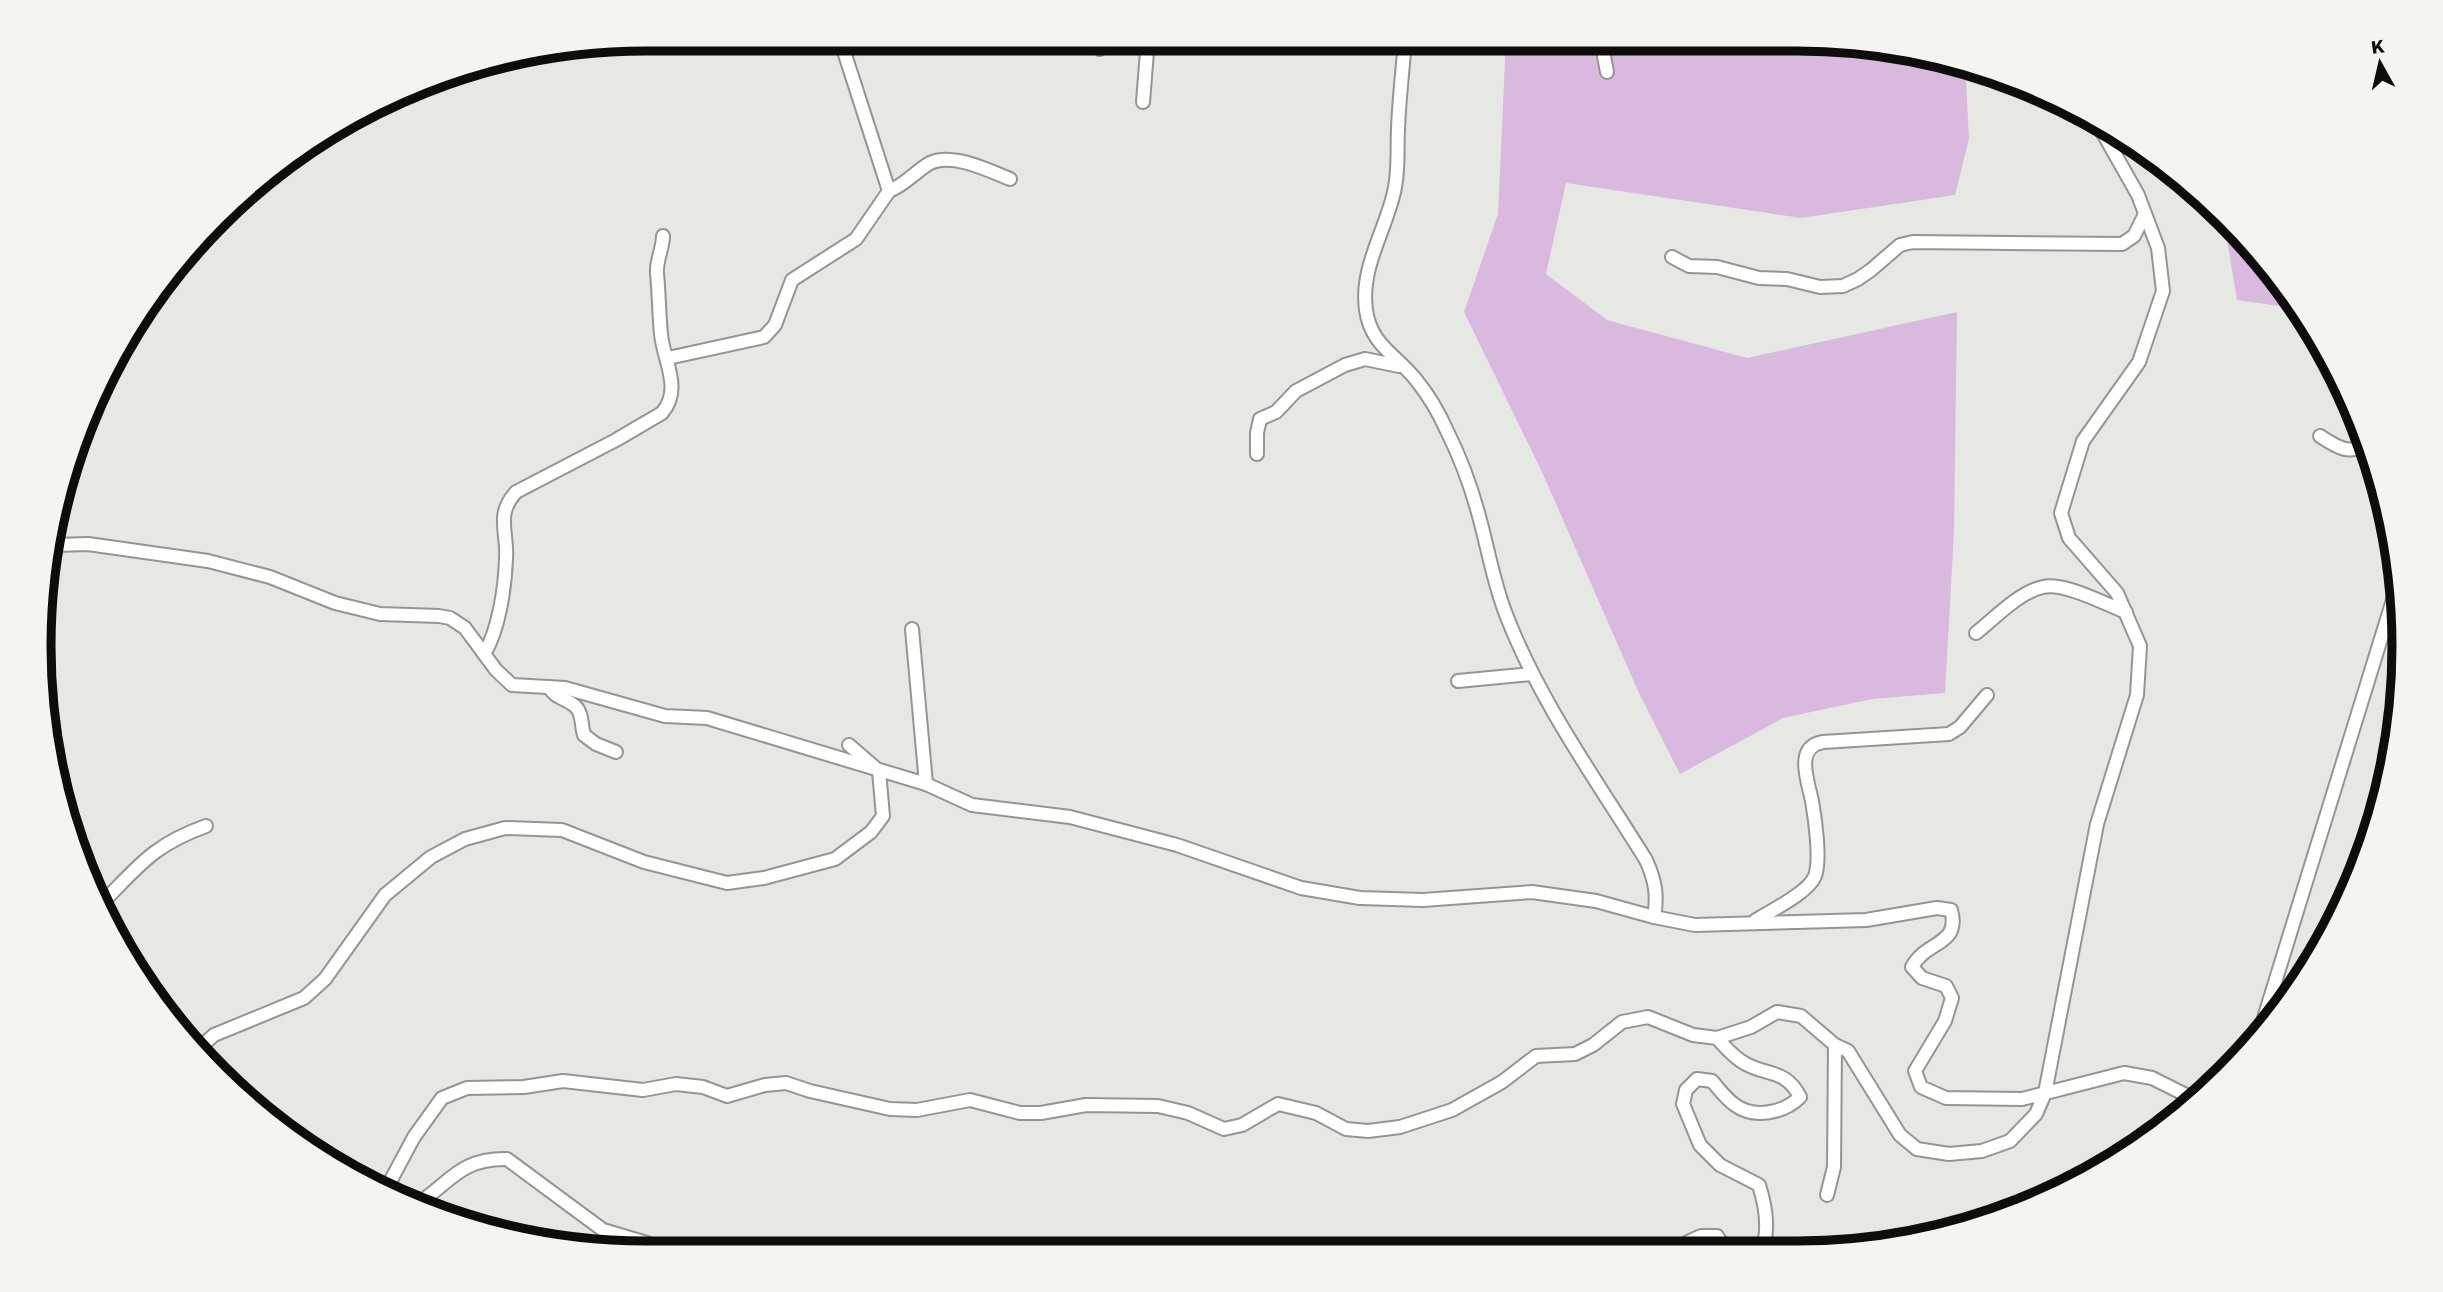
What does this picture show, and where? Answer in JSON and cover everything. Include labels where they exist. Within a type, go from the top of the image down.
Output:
[{"type":"street","points":[[844,51],[889,191]]},
{"type":"street","points":[[1143,102],[1147,51]]},
{"type":"street","points":[[1404,51],[1394,193],[1366,278],[1369,327],[1391,357],[1418,381],[1439,414],[1468,477],[1495,586],[1532,674],[1576,751],[1646,860],[1655,880],[1657,900],[1654,917]]},
{"type":"street","points":[[1603,51],[1607,72]]},
{"type":"street","points":[[389,1183],[414,1137],[442,1098],[467,1088],[524,1087],[563,1081],[643,1090],[676,1084],[703,1087],[727,1096],[765,1085],[786,1083],[890,1109],[917,1110],[970,1100],[1020,1113],[1041,1113],[1086,1105],[1158,1106],[1188,1113],[1224,1129],[1242,1125],[1278,1104],[1316,1113],[1346,1129],[1368,1131],[1400,1127],[1452,1110],[1502,1082],[1536,1056],[1575,1054],[1593,1045],[1622,1022],[1648,1017],[1693,1035],[1717,1038],[1751,1027],[1777,1012],[1801,1016],[1835,1045],[1848,1051],[1900,1135],[1917,1149],[1949,1154],[1982,1151],[2010,1141],[2036,1114],[2045,1093],[2097,824],[2137,695],[2140,646],[2126,612],[2118,593],[2069,538],[2061,513],[2083,440],[2138,362],[2163,291],[2158,248],[2138,195],[2105,136]]},
{"type":"street","points":[[668,358],[764,337],[775,325],[792,280],[856,239],[889,191],[932,162],[943,160],[968,163],[1010,179]]},
{"type":"street","points":[[1672,257],[1689,266],[1717,267],[1759,278],[1787,279],[1820,287],[1843,286],[1865,274],[1900,245],[1913,242],[2122,244],[2134,236],[2145,214]]},
{"type":"street","points":[[484,654],[494,633],[505,574],[504,506],[516,492],[662,413],[670,399],[671,378],[661,337],[657,271],[663,236]]},
{"type":"street","points":[[1257,454],[1260,419],[1276,412],[1296,391],[1345,365],[1365,359],[1406,368]]},
{"type":"street","points":[[2320,436],[2335,446],[2352,451],[2358,448]]},
{"type":"street","points":[[60,545],[88,544],[208,561],[270,576],[335,603],[380,614],[450,618],[465,628],[496,670],[512,685],[565,688],[665,716],[707,718],[926,784],[972,805],[1070,817],[1177,845],[1301,888],[1348,896],[1423,900],[1532,892],[1596,901],[1695,925],[1866,920],[1937,908],[1951,910],[1955,923],[1949,936],[1919,955],[1912,967],[1922,978],[1946,986],[1952,998],[1945,1021],[1915,1071],[1921,1087],[1946,1098],[2022,1099],[2124,1073],[2152,1078],[2187,1096]]},
{"type":"street","points":[[1976,633],[2023,596],[2044,586],[2063,588],[2126,612]]},
{"type":"street","points":[[2266,1012],[2391,606]]},
{"type":"street","points":[[912,629],[926,784]]},
{"type":"street","points":[[1458,681],[1532,674]]},
{"type":"street","points":[[549,687],[552,693],[577,708],[584,735],[596,744],[616,752]]},
{"type":"street","points":[[1752,923],[1807,888],[1815,877],[1818,863],[1812,804],[1804,768],[1808,750],[1823,741],[1949,734],[1960,727],[1987,695]]},
{"type":"street","points":[[204,1044],[214,1035],[304,998],[325,979],[385,895],[431,857],[465,839],[505,828],[562,830],[644,863],[727,883],[764,878],[835,859],[871,832],[883,816],[879,771],[849,745]]},
{"type":"street","points":[[107,899],[153,852],[206,826]]},
{"type":"street","points":[[1717,1038],[1741,1061],[1754,1068],[1783,1076],[1794,1085],[1800,1097],[1790,1108],[1747,1112],[1733,1104],[1712,1081],[1697,1079],[1686,1090],[1683,1104],[1700,1145],[1720,1165],[1759,1185],[1765,1213],[1765,1241]]},
{"type":"street","points":[[1828,1195],[1834,1167],[1835,1045]]},
{"type":"street","points":[[425,1199],[456,1172],[489,1158],[507,1158],[603,1230],[641,1241]]},
{"type":"street","points":[[1690,1241],[1701,1236],[1717,1236],[1720,1241]]},
{"type":"shaded area","points":[[1505,51],[1836,52],[1913,62],[1966,75],[1969,138],[1955,195],[1801,218],[1566,183],[1546,274],[1607,320],[1747,358],[1957,312],[1954,532],[1945,693],[1872,699],[1783,718],[1680,774],[1639,693],[1542,472],[1464,312],[1498,214]]},
{"type":"shaded area","points":[[2226,234],[2286,307],[2237,300]]}]
